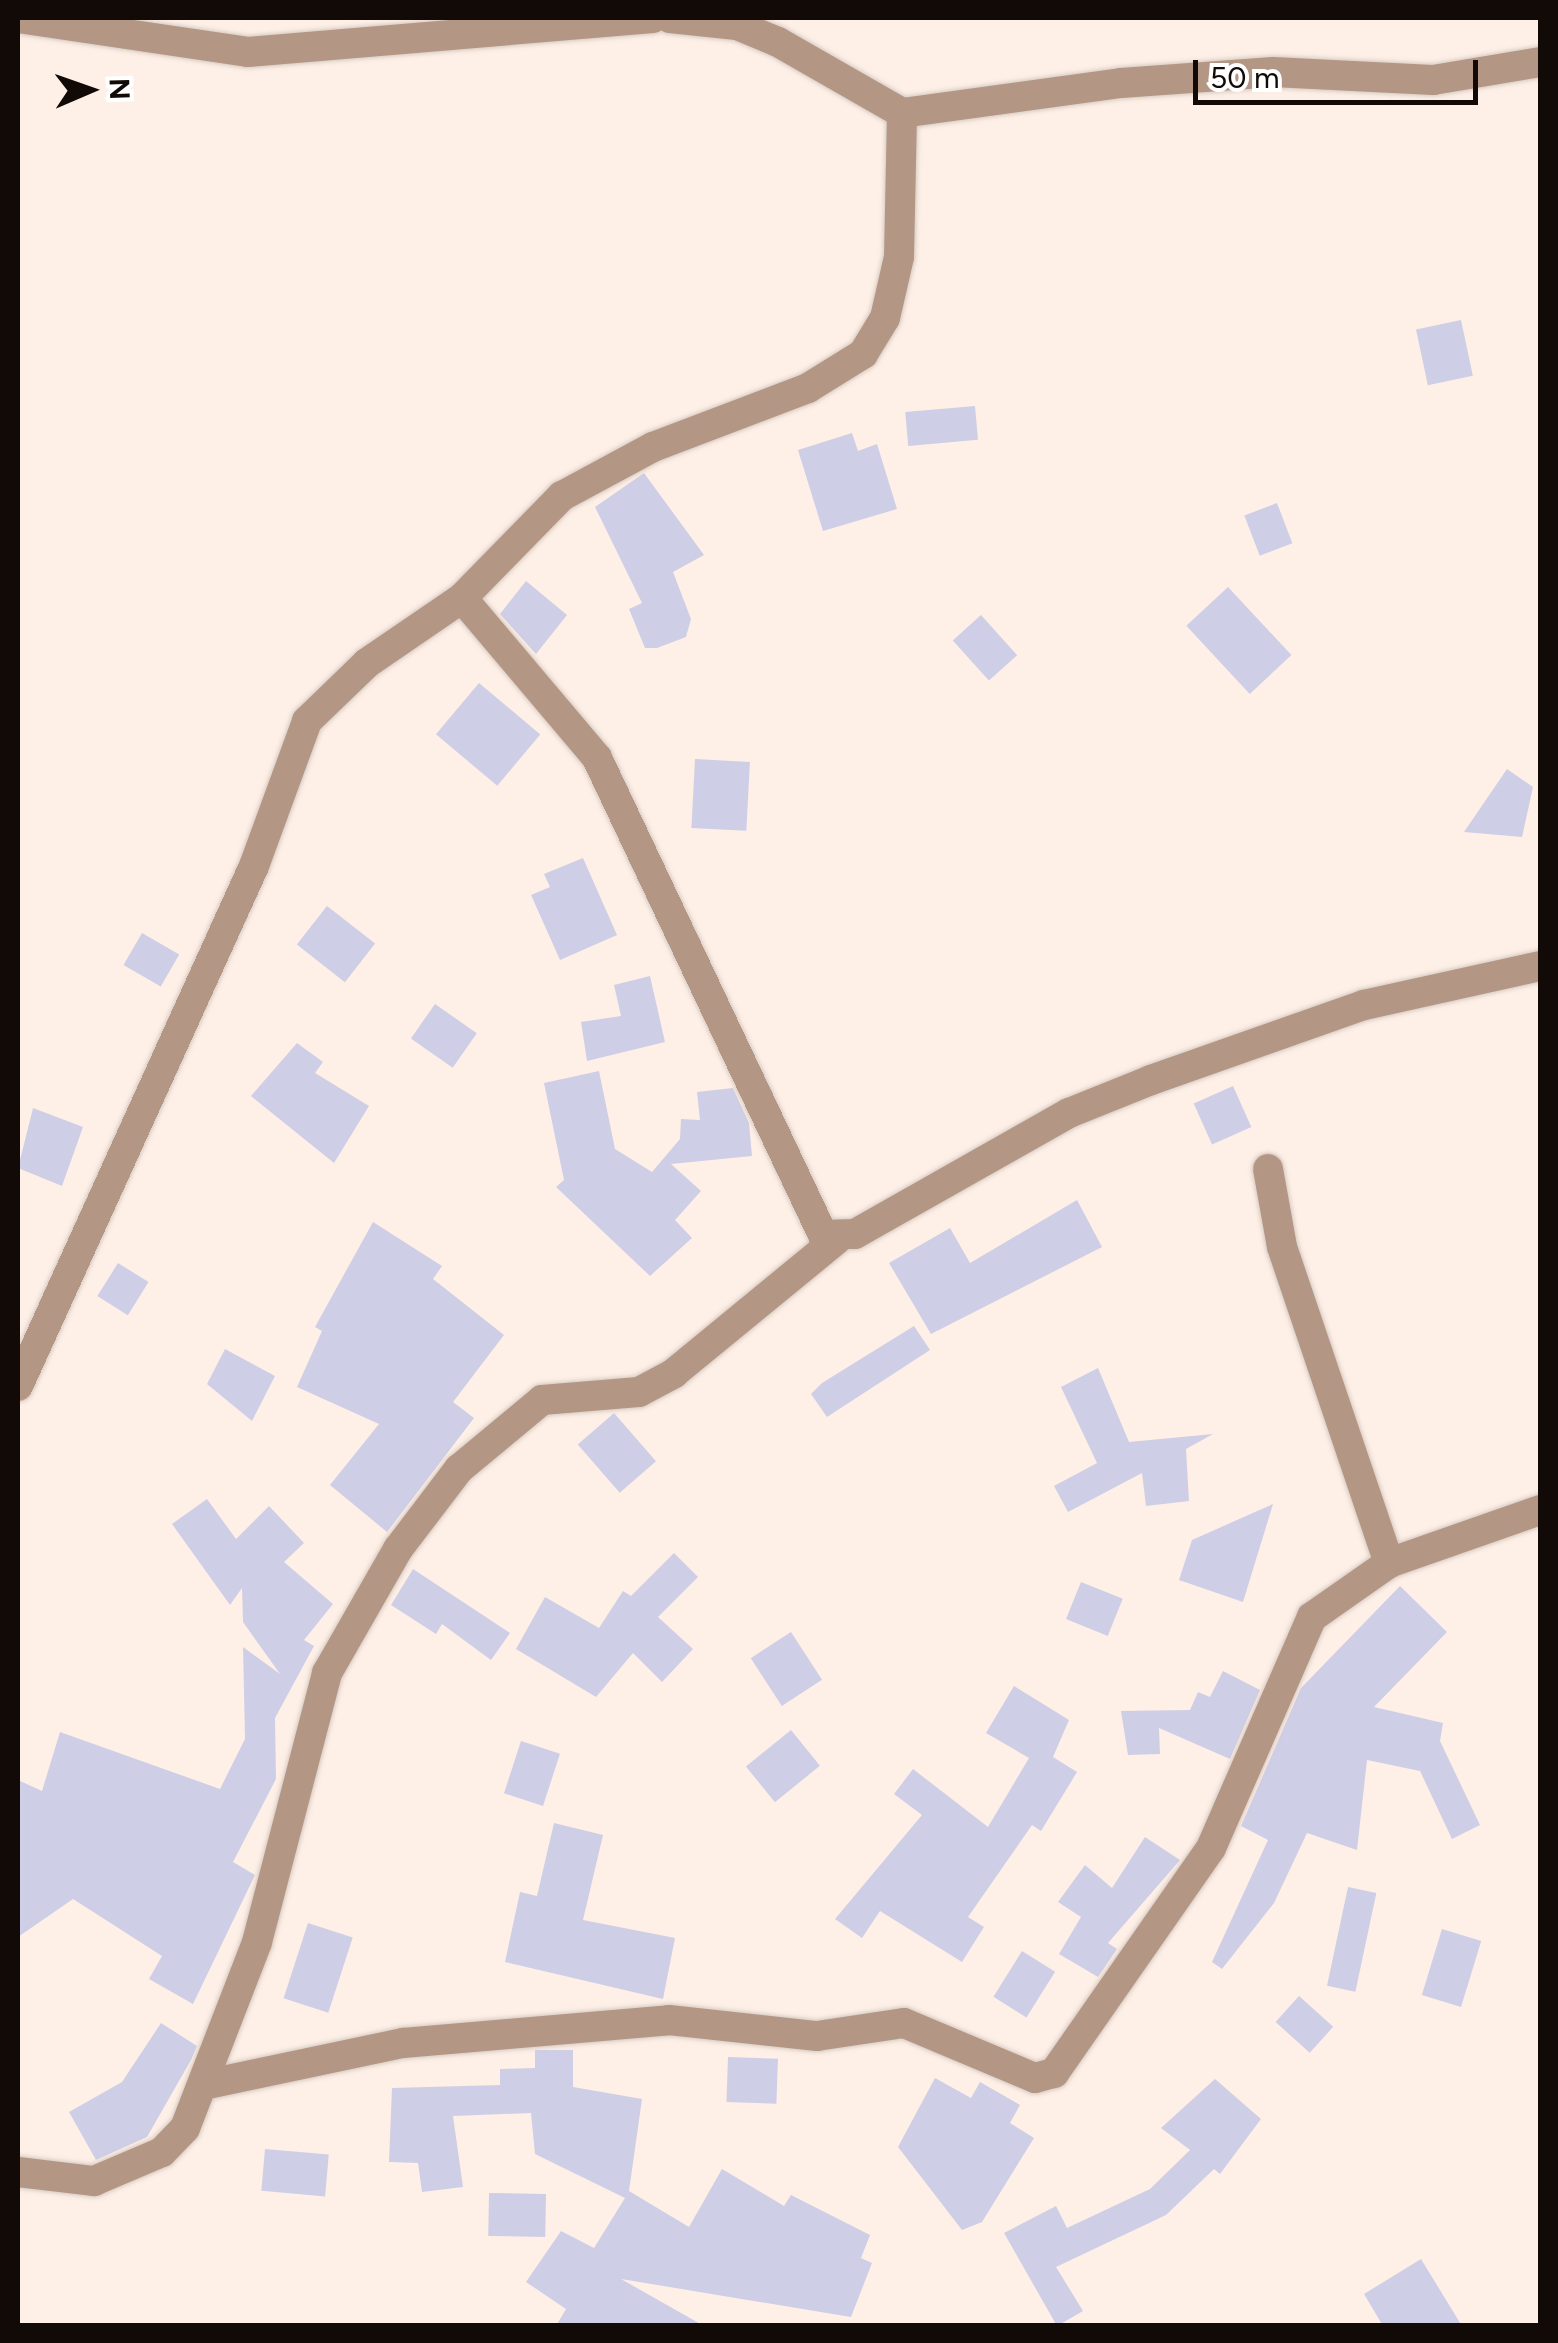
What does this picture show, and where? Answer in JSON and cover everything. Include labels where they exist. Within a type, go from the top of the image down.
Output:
[{"type":"street","points":[[18,18],[248,52],[652,18]]},
{"type":"street","points":[[670,18],[777,30],[902,114],[1122,82],[1273,72],[1433,80],[1540,62]]},
{"type":"street","points":[[18,1386],[254,866],[307,721],[366,662],[462,598],[562,496],[602,470],[808,388],[863,354],[884,318],[900,257],[902,114]]},
{"type":"street","points":[[462,598],[597,758],[692,942],[812,1223],[837,1239]]},
{"type":"street","points":[[18,2172],[63,2182],[128,2171],[185,2128],[208,2084],[276,1879],[327,1673],[408,1536],[506,1425],[542,1400],[639,1392],[674,1373],[837,1239],[1068,1113],[1364,1005],[1540,966]]},
{"type":"street","points":[[1268,1169],[1282,1246],[1389,1563]]},
{"type":"street","points":[[208,2084],[404,2042],[668,2020],[817,2036],[904,2023],[1035,2078],[1054,2074],[1212,1848],[1312,1617],[1389,1563],[1540,1510]]},
{"type":"building","points":[[1461,320],[1473,376],[1428,385],[1416,330]]},
{"type":"building","points":[[975,406],[978,440],[908,446],[905,412]]},
{"type":"building","points":[[852,433],[858,451],[877,444],[897,509],[823,531],[798,450]]},
{"type":"building","points":[[644,473],[704,555],[673,572],[691,619],[686,637],[657,648],[645,648],[629,609],[642,603],[595,507]]},
{"type":"building","points":[[1277,503],[1292,543],[1260,556],[1244,516]]},
{"type":"building","points":[[526,581],[567,615],[536,654],[500,614]]},
{"type":"building","points":[[1228,587],[1291,655],[1250,694],[1186,626]]},
{"type":"building","points":[[981,615],[1017,655],[989,681],[953,640]]},
{"type":"building","points":[[479,683],[540,734],[497,786],[436,734]]},
{"type":"building","points":[[695,759],[750,762],[746,831],[691,828]]},
{"type":"building","points":[[1507,769],[1533,787],[1522,837],[1464,832]]},
{"type":"building","points":[[583,858],[617,935],[560,960],[531,895],[550,887],[544,874]]},
{"type":"building","points":[[327,906],[375,944],[345,982],[297,945]]},
{"type":"building","points":[[142,933],[179,954],[161,987],[124,965]]},
{"type":"building","points":[[650,976],[665,1042],[587,1061],[581,1022],[621,1016],[614,985]]},
{"type":"building","points":[[435,1004],[477,1033],[453,1068],[411,1038]]},
{"type":"building","points":[[297,1043],[323,1062],[315,1073],[369,1106],[334,1163],[251,1096]]},
{"type":"building","points":[[599,1071],[615,1149],[652,1172],[680,1139],[681,1119],[700,1120],[697,1092],[733,1088],[749,1123],[752,1156],[671,1164],[701,1191],[675,1220],[692,1238],[650,1276],[556,1187],[564,1180],[544,1083]]},
{"type":"building","points":[[1233,1086],[1251,1127],[1212,1145],[1194,1103]]},
{"type":"building","points":[[33,1108],[83,1127],[62,1186],[18,1168]]},
{"type":"building","points":[[1077,1200],[1102,1247],[931,1334],[889,1263],[950,1228],[970,1263]]},
{"type":"building","points":[[373,1222],[442,1266],[433,1279],[504,1335],[453,1402],[474,1418],[387,1532],[330,1485],[379,1424],[297,1387],[322,1331],[315,1327]]},
{"type":"building","points":[[118,1263],[149,1282],[128,1315],[97,1296]]},
{"type":"building","points":[[914,1326],[930,1350],[827,1417],[811,1394],[822,1383]]},
{"type":"building","points":[[225,1349],[275,1376],[252,1421],[207,1384]]},
{"type":"building","points":[[1098,1368],[1129,1442],[1213,1434],[1186,1449],[1189,1501],[1146,1506],[1142,1473],[1068,1512],[1054,1486],[1097,1463],[1061,1387]]},
{"type":"building","points":[[614,1413],[656,1461],[620,1493],[578,1444]]},
{"type":"building","points":[[207,1499],[236,1539],[269,1506],[304,1543],[284,1562],[333,1604],[304,1640],[314,1646],[275,1718],[276,1779],[233,1862],[255,1875],[193,2004],[149,1979],[162,1956],[73,1899],[18,1937],[18,1780],[42,1791],[60,1732],[220,1789],[245,1739],[243,1647],[280,1674],[243,1622],[242,1588],[230,1605],[172,1524]]},
{"type":"building","points":[[1273,1504],[1243,1602],[1179,1580],[1192,1540]]},
{"type":"building","points":[[674,1553],[698,1577],[658,1617],[693,1649],[662,1682],[633,1653],[596,1697],[516,1649],[545,1597],[599,1628],[623,1591],[631,1596]]},
{"type":"building","points":[[413,1569],[510,1633],[491,1660],[442,1624],[436,1634],[391,1605]]},
{"type":"building","points":[[1081,1582],[1123,1599],[1108,1636],[1066,1619]]},
{"type":"building","points":[[1400,1586],[1447,1632],[1374,1707],[1443,1723],[1440,1741],[1480,1825],[1452,1839],[1420,1771],[1367,1760],[1357,1850],[1307,1833],[1274,1903],[1222,1969],[1212,1962],[1268,1840],[1241,1826],[1301,1688]]},
{"type":"building","points":[[791,1632],[822,1680],[782,1706],[751,1658]]},
{"type":"building","points":[[1223,1671],[1260,1690],[1230,1759],[1159,1728],[1160,1754],[1128,1755],[1121,1711],[1190,1710],[1198,1692],[1210,1697]]},
{"type":"building","points":[[1014,1686],[1069,1720],[1053,1757],[1077,1772],[1041,1831],[1032,1825],[968,1917],[984,1927],[962,1962],[880,1911],[862,1938],[835,1919],[922,1815],[894,1794],[913,1769],[988,1827],[1029,1758],[986,1733]]},
{"type":"building","points":[[791,1730],[820,1766],[775,1802],[746,1767]]},
{"type":"building","points":[[521,1741],[560,1754],[543,1806],[504,1793]]},
{"type":"building","points":[[554,1823],[603,1835],[583,1920],[675,1938],[663,1999],[505,1962],[520,1892],[537,1896]]},
{"type":"building","points":[[1145,1837],[1180,1860],[1108,1943],[1117,1949],[1098,1977],[1059,1954],[1081,1917],[1058,1902],[1085,1865],[1112,1888]]},
{"type":"building","points":[[1348,1887],[1376,1893],[1355,1992],[1327,1986]]},
{"type":"building","points":[[308,1923],[353,1938],[328,2013],[284,1998]]},
{"type":"building","points":[[1442,1929],[1481,1941],[1461,2007],[1422,1995]]},
{"type":"building","points":[[1022,1951],[1055,1972],[1026,2017],[993,1997]]},
{"type":"building","points":[[1299,1996],[1333,2027],[1310,2053],[1276,2022]]},
{"type":"building","points":[[161,2023],[197,2046],[191,2060],[147,2137],[96,2160],[69,2112],[122,2082]]},
{"type":"building","points":[[535,2050],[573,2050],[573,2087],[642,2099],[629,2191],[689,2227],[722,2169],[784,2206],[791,2195],[870,2235],[861,2258],[872,2263],[851,2317],[621,2279],[704,2326],[556,2326],[566,2309],[526,2282],[561,2231],[594,2248],[625,2198],[535,2154],[531,2113],[453,2116],[463,2187],[422,2192],[418,2163],[389,2162],[392,2088],[500,2085],[500,2069],[535,2068]]},
{"type":"building","points":[[728,2057],[778,2059],[776,2104],[726,2102]]},
{"type":"building","points":[[935,2078],[971,2098],[980,2082],[1020,2105],[1010,2123],[1034,2138],[982,2222],[962,2230],[898,2147]]},
{"type":"building","points":[[1215,2079],[1261,2119],[1220,2174],[1214,2169],[1166,2215],[1056,2267],[1083,2311],[1057,2326],[1004,2233],[1056,2206],[1067,2228],[1150,2189],[1190,2150],[1161,2128]]},
{"type":"building","points":[[265,2149],[329,2155],[325,2196],[261,2191]]},
{"type":"building","points":[[489,2193],[546,2194],[545,2237],[488,2236]]},
{"type":"building","points":[[1421,2259],[1462,2326],[1383,2326],[1364,2294]]}]
